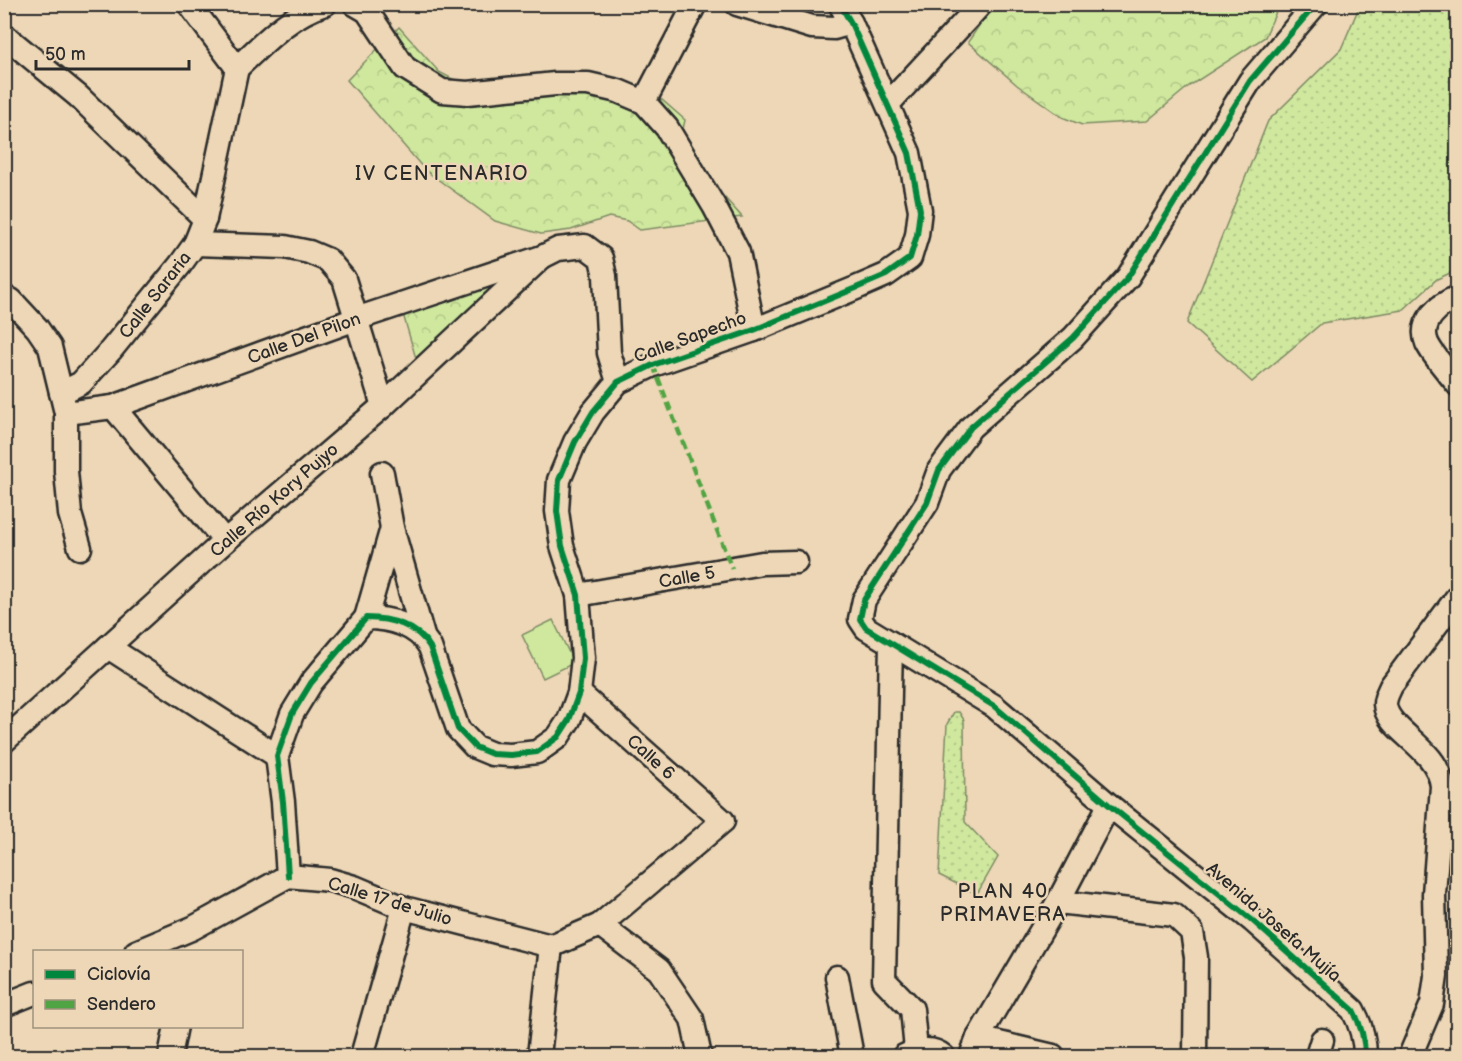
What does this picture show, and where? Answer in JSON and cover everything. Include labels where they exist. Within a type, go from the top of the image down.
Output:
[{"type":"street","points":[[189,4],[237,68],[288,22],[308,9],[325,4]]},
{"type":"street","points":[[355,4],[367,11],[405,68],[442,91],[468,93],[555,84],[588,84],[618,91],[644,102],[667,128],[714,206],[738,252],[754,330]]},
{"type":"street","points":[[644,102],[695,4]]},
{"type":"street","points":[[737,4],[812,27],[834,28],[845,14],[888,104],[981,4]]},
{"type":"street","name":"Avenida Josefa Mujía","points":[[1316,4],[1250,81],[1128,277],[1073,338],[971,427],[939,470],[927,503],[864,600],[860,619],[866,628],[994,706],[1109,805],[1253,921],[1353,1010],[1361,1025],[1365,1056]]},
{"type":"street","points":[[4,35],[78,96],[205,219]]},
{"type":"street","name":"Calle Sararia","points":[[64,403],[111,350],[195,244],[205,219],[237,68]]},
{"type":"street","name":"Calle Sapecho","points":[[382,473],[392,528],[423,636],[430,647],[458,729],[476,747],[492,754],[511,755],[537,752],[558,737],[569,720],[579,693],[583,658],[578,595],[562,546],[557,511],[559,480],[575,442],[593,412],[618,382],[653,365],[754,330],[886,275],[910,258],[917,235],[920,210],[909,153],[888,104]]},
{"type":"street","points":[[195,244],[285,247],[309,252],[328,260],[344,279],[383,406]]},
{"type":"street","name":"Calle Del Pilon","points":[[64,403],[113,407],[356,319],[542,257],[558,249],[585,246],[602,258],[609,353],[618,382]]},
{"type":"street","name":"Calle Río Kory Pujyo","points":[[4,741],[225,541],[383,406],[542,257]]},
{"type":"street","points":[[1458,297],[1443,303],[1428,320],[1425,331],[1427,343],[1458,386]]},
{"type":"street","points":[[4,298],[12,300],[37,328],[50,347],[64,403],[70,514],[80,548]]},
{"type":"street","points":[[113,407],[225,541]]},
{"type":"street","points":[[138,950],[193,928],[288,876],[283,801],[277,756],[292,714],[311,683],[366,618],[392,528]]},
{"type":"street","name":"Calle 5","points":[[578,595],[762,563],[796,562]]},
{"type":"street","points":[[1458,596],[1391,686],[1385,703],[1392,720],[1430,757],[1438,768],[1458,780]]},
{"type":"street","points":[[366,618],[399,622],[423,636]]},
{"type":"street","points":[[891,643],[884,980],[912,1009],[910,1053],[930,1050],[942,1055],[974,1047],[1053,1056]]},
{"type":"street","points":[[108,647],[277,756]]},
{"type":"street","name":"Calle 6","points":[[579,693],[723,821],[600,925]]},
{"type":"street","points":[[1410,1056],[1432,1004],[1436,976],[1434,894],[1442,786],[1438,768]]},
{"type":"street","points":[[974,1047],[1058,902],[1109,805]]},
{"type":"street","name":"Calle 17 de Julio","points":[[288,876],[330,880],[354,887],[405,908],[551,946]]},
{"type":"street","points":[[1058,902],[1174,915],[1192,932],[1196,957],[1195,1056]]},
{"type":"street","points":[[362,1056],[405,908]]},
{"type":"street","points":[[539,1056],[551,946],[600,925],[659,970],[692,1019],[700,1056]]},
{"type":"street","points":[[189,950],[193,928]]},
{"type":"street","points":[[837,977],[852,1056]]},
{"type":"street","points":[[4,1005],[33,993]]},
{"type":"street","points":[[170,1056],[176,1028]]},
{"type":"green space","points":[[993,5],[1279,5],[1265,37],[1189,86],[1147,121],[1082,125],[1062,117],[1017,85],[968,42]]},
{"type":"green space","points":[[1360,5],[1457,5],[1457,270],[1437,279],[1403,310],[1322,323],[1252,382],[1187,323],[1268,121],[1341,49]]},
{"type":"green space","points":[[399,27],[439,72],[466,86],[635,88],[662,100],[685,120],[675,167],[717,189],[742,217],[640,230],[627,221],[609,217],[571,230],[541,234],[495,221],[425,170],[347,80]]},
{"type":"green space","points":[[511,275],[417,362],[403,314]]},
{"type":"green space","points":[[553,620],[574,663],[543,678],[522,635]]},
{"type":"green space","points":[[954,712],[959,712],[964,720],[965,822],[998,857],[977,894],[939,875],[947,724]]},
{"type":"marked path","points":[[653,365],[732,569]]},
{"type":"cycle path","points":[[288,876],[277,756],[292,714],[311,683],[366,618],[384,619],[402,624],[425,639],[430,647],[458,729],[475,747],[492,754],[511,755],[537,752],[558,737],[569,720],[579,693],[583,658],[578,595],[562,546],[557,511],[559,480],[575,442],[593,412],[618,382],[653,365],[754,330],[856,288],[886,275],[910,258],[917,235],[920,210],[909,153],[851,23],[840,4]]},
{"type":"cycle path","points":[[1316,4],[1250,81],[1128,277],[1073,338],[971,427],[939,470],[927,503],[864,600],[860,619],[866,628],[994,706],[1109,805],[1253,921],[1353,1010],[1362,1032],[1365,1056]]},
{"type":"district","name":"IV CENTENARIO","points":[[442,173]]},
{"type":"district","name":"PLAN 40 PRIMAVERA","points":[[1003,902]]}]
